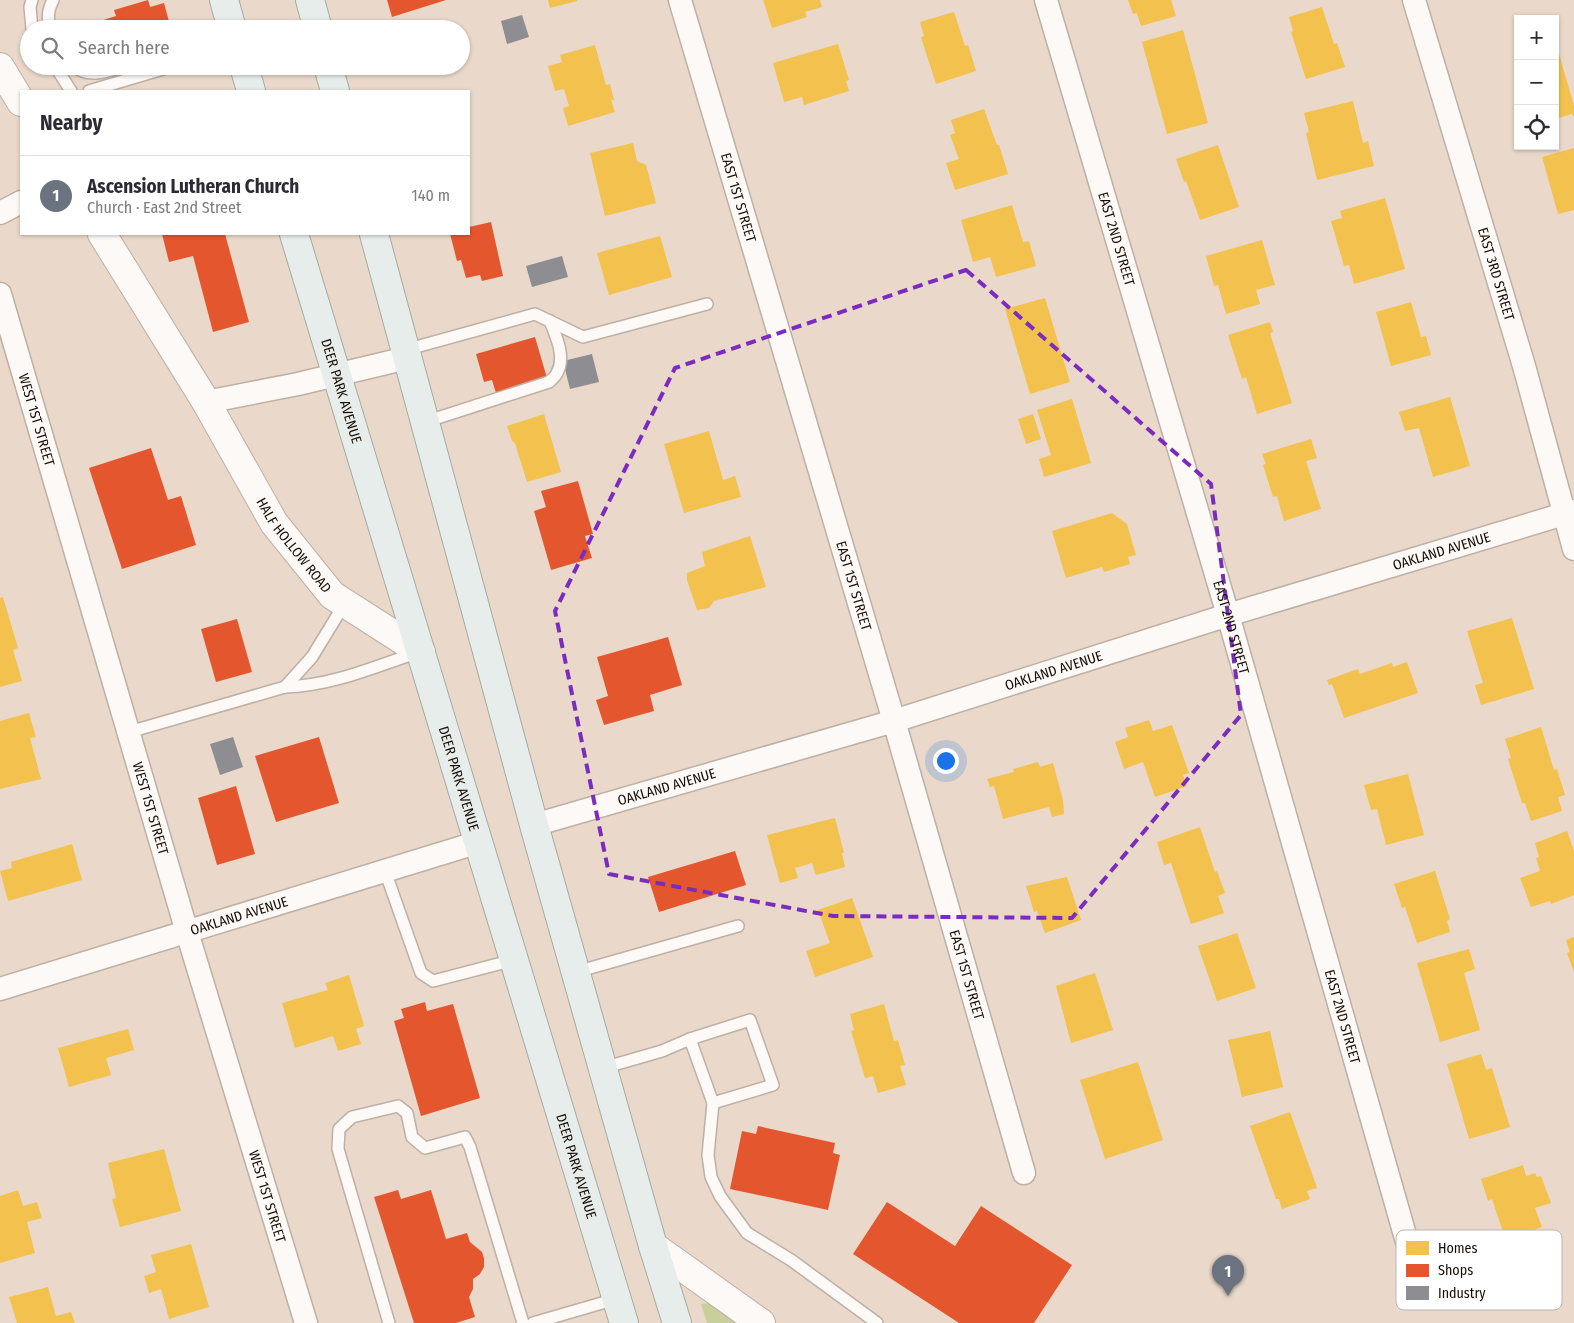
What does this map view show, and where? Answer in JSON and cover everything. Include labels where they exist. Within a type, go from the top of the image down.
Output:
[{"type":"main road","points":[[224,0],[230,20]]},
{"type":"main road","points":[[310,0],[316,20]]},
{"type":"main road","points":[[247,75],[251,90]]},
{"type":"main road","points":[[331,75],[335,90]]},
{"type":"main road","name":"DEER PARK AVENUE","points":[[294,235],[620,1311]]},
{"type":"main road","points":[[374,235],[534,825],[676,1323]]},
{"type":"street","name":"EAST 1ST STREET","points":[[680,0],[894,721],[1024,1173]]},
{"type":"street","name":"EAST 2ND STREET","points":[[1046,0],[1228,615],[1405,1230]]},
{"type":"street","name":"EAST 3RD STREET","points":[[1414,0],[1569,513],[1574,549]]},
{"type":"street","points":[[0,67],[20,100]]},
{"type":"street","points":[[0,213],[20,203]]},
{"type":"street","name":"HALF HOLLOW ROAD","points":[[103,235],[206,402],[274,523],[332,595],[420,652]]},
{"type":"street","name":"WEST 1ST STREET","points":[[0,294],[187,932],[306,1323]]},
{"type":"street","points":[[206,402],[337,375],[406,354]]},
{"type":"street","name":"OAKLAND AVENUE","points":[[534,825],[894,721],[1228,615],[1569,513]]},
{"type":"street","name":"OAKLAND AVENUE","points":[[0,989],[479,842]]},
{"type":"street","points":[[653,1246],[761,1323]]},
{"type":"lane","points":[[31,20],[30,7],[32,0]]},
{"type":"lane","points":[[48,20],[48,10],[52,0]]},
{"type":"lane","points":[[61,75],[70,90]]},
{"type":"lane","points":[[92,90],[143,75]]},
{"type":"lane","points":[[406,354],[535,314],[583,337],[706,304]]},
{"type":"lane","points":[[425,422],[548,382],[557,373],[560,360],[558,342],[550,321]]},
{"type":"lane","points":[[285,687],[312,657],[344,603]]},
{"type":"lane","points":[[129,732],[285,687],[302,687],[339,679],[420,652]]},
{"type":"lane","points":[[385,871],[421,973],[433,981],[514,960]]},
{"type":"lane","points":[[576,972],[738,926]]},
{"type":"lane","points":[[603,1068],[662,1051],[690,1039],[750,1020],[773,1085],[712,1103]]},
{"type":"lane","points":[[690,1039],[712,1103],[708,1155],[711,1177],[720,1196],[747,1233],[791,1260],[877,1323]]},
{"type":"lane","points":[[389,1323],[338,1149],[339,1129],[352,1117],[398,1106],[407,1113],[412,1137],[425,1148],[465,1137],[470,1147],[523,1323]]},
{"type":"lane","points":[[532,1323],[620,1311]]},
{"type":"highlighted area","points":[[966,270],[1211,484],[1241,715],[1072,918],[833,916],[609,874],[555,611],[675,368]]},
{"type":"green space","points":[[716,1302],[742,1323],[707,1323],[701,1304]]},
{"type":"building: Homes","points":[[548,0],[577,0],[577,1],[550,8]]},
{"type":"building: Homes","points":[[763,0],[820,0],[822,7],[805,12],[807,17],[772,28]]},
{"type":"building: Homes","points":[[1128,0],[1171,0],[1176,16],[1141,26],[1137,13],[1133,14]]},
{"type":"building: Homes","points":[[1322,7],[1334,44],[1337,43],[1345,67],[1306,79],[1291,32],[1293,31],[1289,17]]},
{"type":"building: Homes","points":[[954,12],[965,46],[968,45],[976,71],[936,84],[921,37],[924,36],[920,22]]},
{"type":"building: Homes","points":[[1183,30],[1208,123],[1167,134],[1142,42]]},
{"type":"building: Homes","points":[[838,44],[849,80],[846,81],[849,91],[804,105],[802,97],[784,102],[773,63]]},
{"type":"building: Homes","points":[[595,45],[606,85],[610,84],[614,100],[611,100],[615,112],[568,126],[563,108],[569,106],[564,89],[555,91],[548,66],[562,62],[560,55]]},
{"type":"building: Homes","points":[[1559,54],[1574,106],[1574,117],[1572,114],[1559,118]]},
{"type":"building: Homes","points":[[1353,101],[1363,143],[1368,141],[1374,166],[1317,180],[1306,133],[1309,132],[1304,113]]},
{"type":"building: Homes","points":[[984,109],[997,145],[999,145],[1008,174],[955,190],[946,163],[959,159],[950,135],[955,133],[951,120]]},
{"type":"building: Homes","points":[[633,143],[637,161],[646,165],[656,203],[605,216],[590,153]]},
{"type":"building: Homes","points":[[1218,145],[1239,207],[1200,220],[1176,159]]},
{"type":"building: Homes","points":[[1574,148],[1574,210],[1558,214],[1542,157]]},
{"type":"building: Homes","points":[[1385,198],[1405,269],[1354,284],[1349,265],[1344,266],[1331,221],[1342,218],[1340,211]]},
{"type":"building: Homes","points":[[1012,205],[1023,242],[1029,241],[1036,266],[996,277],[990,257],[973,262],[961,220]]},
{"type":"building: Homes","points":[[660,236],[672,277],[609,295],[597,253]]},
{"type":"building: Homes","points":[[1262,240],[1275,285],[1256,290],[1260,304],[1226,314],[1218,285],[1214,286],[1206,256]]},
{"type":"building: Homes","points":[[1045,298],[1070,382],[1030,394],[1005,309]]},
{"type":"building: Homes","points":[[1411,302],[1421,337],[1426,336],[1431,355],[1391,366],[1376,312]]},
{"type":"building: Homes","points":[[1270,322],[1273,332],[1270,333],[1292,403],[1257,414],[1246,377],[1242,379],[1228,335]]},
{"type":"building: Homes","points":[[1450,397],[1470,466],[1433,477],[1419,428],[1405,431],[1399,412]]},
{"type":"building: Homes","points":[[1072,399],[1091,463],[1044,477],[1039,459],[1051,455],[1037,410]]},
{"type":"building: Homes","points":[[544,414],[561,472],[527,482],[515,443],[512,441],[507,426]]},
{"type":"building: Homes","points":[[1033,414],[1041,439],[1026,444],[1018,419]]},
{"type":"building: Homes","points":[[709,431],[723,480],[735,476],[741,497],[684,513],[664,444]]},
{"type":"building: Homes","points":[[1311,439],[1317,458],[1306,461],[1321,509],[1284,521],[1277,496],[1273,497],[1263,465],[1266,464],[1262,454]]},
{"type":"building: Homes","points":[[1112,513],[1127,524],[1136,555],[1128,557],[1130,564],[1104,572],[1102,567],[1066,578],[1052,531]]},
{"type":"building: Homes","points":[[750,536],[766,587],[714,601],[709,608],[697,610],[687,580],[687,573],[705,566],[702,552]]},
{"type":"building: Homes","points":[[3,597],[18,648],[13,650],[22,681],[0,687],[0,598]]},
{"type":"building: Homes","points":[[1512,618],[1534,689],[1481,705],[1475,685],[1483,683],[1467,631]]},
{"type":"building: Homes","points":[[1407,662],[1418,693],[1344,718],[1332,684],[1329,685],[1327,680],[1358,669],[1360,674],[1392,663],[1393,667]]},
{"type":"building: Homes","points":[[29,713],[36,737],[30,738],[41,779],[0,789],[0,721]]},
{"type":"building: Homes","points":[[1149,720],[1153,731],[1172,725],[1189,773],[1183,775],[1187,786],[1155,797],[1143,762],[1124,769],[1115,742],[1128,737],[1125,728]]},
{"type":"building: Homes","points":[[1541,727],[1554,770],[1557,769],[1565,795],[1558,797],[1562,811],[1531,821],[1525,803],[1522,803],[1508,759],[1511,758],[1505,739]]},
{"type":"building: Homes","points":[[1038,762],[1040,767],[1053,763],[1063,800],[1064,814],[1052,817],[1049,807],[1003,819],[994,786],[990,787],[987,779],[1014,772],[1013,769]]},
{"type":"building: Homes","points":[[1408,774],[1424,835],[1386,845],[1377,809],[1371,810],[1364,785]]},
{"type":"building: Homes","points":[[835,818],[844,853],[842,853],[845,867],[816,875],[812,863],[795,868],[798,878],[780,883],[767,835]]},
{"type":"building: Homes","points":[[1200,827],[1215,872],[1217,871],[1225,893],[1218,896],[1224,913],[1191,924],[1171,863],[1164,865],[1157,842]]},
{"type":"building: Homes","points":[[1567,831],[1574,851],[1574,895],[1551,904],[1550,901],[1531,907],[1520,878],[1540,871],[1536,858],[1539,857],[1535,843]]},
{"type":"building: Homes","points":[[72,844],[82,880],[8,901],[0,871],[12,868],[11,862]]},
{"type":"building: Homes","points":[[1435,871],[1450,919],[1447,921],[1450,932],[1417,943],[1405,907],[1402,908],[1394,884]]},
{"type":"building: Homes","points":[[1067,877],[1081,920],[1045,933],[1037,911],[1034,912],[1026,886]]},
{"type":"building: Homes","points":[[852,898],[873,957],[815,977],[806,951],[830,943],[818,910]]},
{"type":"building: Homes","points":[[1237,933],[1256,988],[1217,1001],[1198,946]]},
{"type":"building: Homes","points":[[1574,937],[1574,972],[1567,953],[1570,952],[1566,940]]},
{"type":"building: Homes","points":[[1469,949],[1475,969],[1464,973],[1480,1030],[1440,1042],[1417,963]]},
{"type":"building: Homes","points":[[1095,973],[1113,1030],[1071,1043],[1056,986]]},
{"type":"building: Homes","points":[[349,975],[364,1026],[356,1029],[361,1044],[338,1051],[333,1036],[295,1048],[282,1003],[328,990],[325,983]]},
{"type":"building: Homes","points":[[884,1004],[894,1041],[898,1040],[905,1065],[900,1066],[906,1085],[878,1093],[873,1076],[865,1078],[851,1031],[854,1030],[850,1014]]},
{"type":"building: Homes","points":[[128,1029],[134,1050],[106,1058],[111,1075],[69,1087],[58,1048]]},
{"type":"building: Homes","points":[[1270,1031],[1283,1087],[1242,1097],[1228,1040]]},
{"type":"building: Homes","points":[[1481,1054],[1486,1070],[1492,1068],[1510,1127],[1469,1139],[1447,1064]]},
{"type":"building: Homes","points":[[1138,1062],[1163,1140],[1105,1159],[1080,1080]]},
{"type":"building: Homes","points":[[1290,1112],[1317,1188],[1307,1191],[1310,1199],[1282,1209],[1279,1199],[1276,1199],[1250,1126]]},
{"type":"building: Homes","points":[[164,1149],[181,1211],[120,1227],[112,1199],[116,1198],[108,1163]]},
{"type":"building: Homes","points":[[1523,1165],[1526,1176],[1535,1173],[1537,1177],[1541,1176],[1551,1203],[1535,1208],[1542,1227],[1534,1230],[1502,1230],[1492,1199],[1488,1201],[1481,1179]]},
{"type":"building: Homes","points":[[18,1190],[23,1206],[37,1202],[42,1218],[27,1222],[35,1253],[0,1263],[0,1196]]},
{"type":"building: Homes","points":[[191,1244],[209,1307],[169,1319],[161,1289],[149,1293],[144,1276],[156,1272],[151,1255]]},
{"type":"building: Homes","points":[[48,1287],[56,1316],[71,1312],[75,1323],[17,1323],[9,1297]]},
{"type":"building: Shops","points":[[148,0],[150,7],[164,3],[169,20],[103,20],[116,16],[114,10]]},
{"type":"building: Shops","points":[[387,0],[446,0],[392,17]]},
{"type":"building: Shops","points":[[491,222],[503,276],[482,281],[480,275],[466,278],[461,260],[457,261],[450,235],[470,235],[470,227]]},
{"type":"building: Shops","points":[[162,235],[225,235],[249,322],[213,332],[193,256],[169,262]]},
{"type":"building: Shops","points":[[535,337],[547,378],[496,393],[492,380],[484,382],[476,354]]},
{"type":"building: Shops","points":[[151,448],[168,500],[181,496],[196,545],[122,569],[89,468]]},
{"type":"building: Shops","points":[[578,481],[593,534],[585,536],[592,558],[551,570],[534,511],[546,507],[541,491]]},
{"type":"building: Shops","points":[[237,619],[252,672],[216,682],[201,629]]},
{"type":"building: Shops","points":[[668,637],[682,685],[650,695],[654,711],[604,725],[596,700],[608,696],[597,657]]},
{"type":"building: Shops","points":[[319,737],[339,803],[276,822],[255,756]]},
{"type":"building: Shops","points":[[236,786],[255,854],[217,865],[198,798]]},
{"type":"building: Shops","points":[[735,851],[746,885],[659,912],[648,877]]},
{"type":"building: Shops","points":[[425,1002],[427,1011],[453,1004],[480,1098],[421,1116],[394,1021],[404,1018],[401,1009]]},
{"type":"building: Shops","points":[[758,1126],[835,1143],[833,1153],[840,1155],[828,1210],[730,1189],[742,1131],[756,1134]]},
{"type":"building: Shops","points":[[398,1190],[401,1199],[431,1190],[446,1239],[467,1233],[470,1242],[482,1252],[484,1267],[480,1274],[473,1279],[473,1289],[469,1297],[475,1317],[456,1323],[414,1323],[374,1197]]},
{"type":"building: Shops","points":[[887,1202],[955,1246],[981,1206],[1072,1265],[1034,1323],[959,1323],[853,1254]]},
{"type":"building: Industry","points":[[522,15],[529,37],[507,44],[501,21]]},
{"type":"building: Industry","points":[[562,256],[568,277],[532,287],[526,266]]},
{"type":"building: Industry","points":[[592,354],[599,382],[570,389],[563,361]]},
{"type":"building: Industry","points":[[233,737],[243,767],[220,775],[210,744]]},
{"type":"place","name":"Ascension Lutheran Church","points":[[1228,1296]]}]
